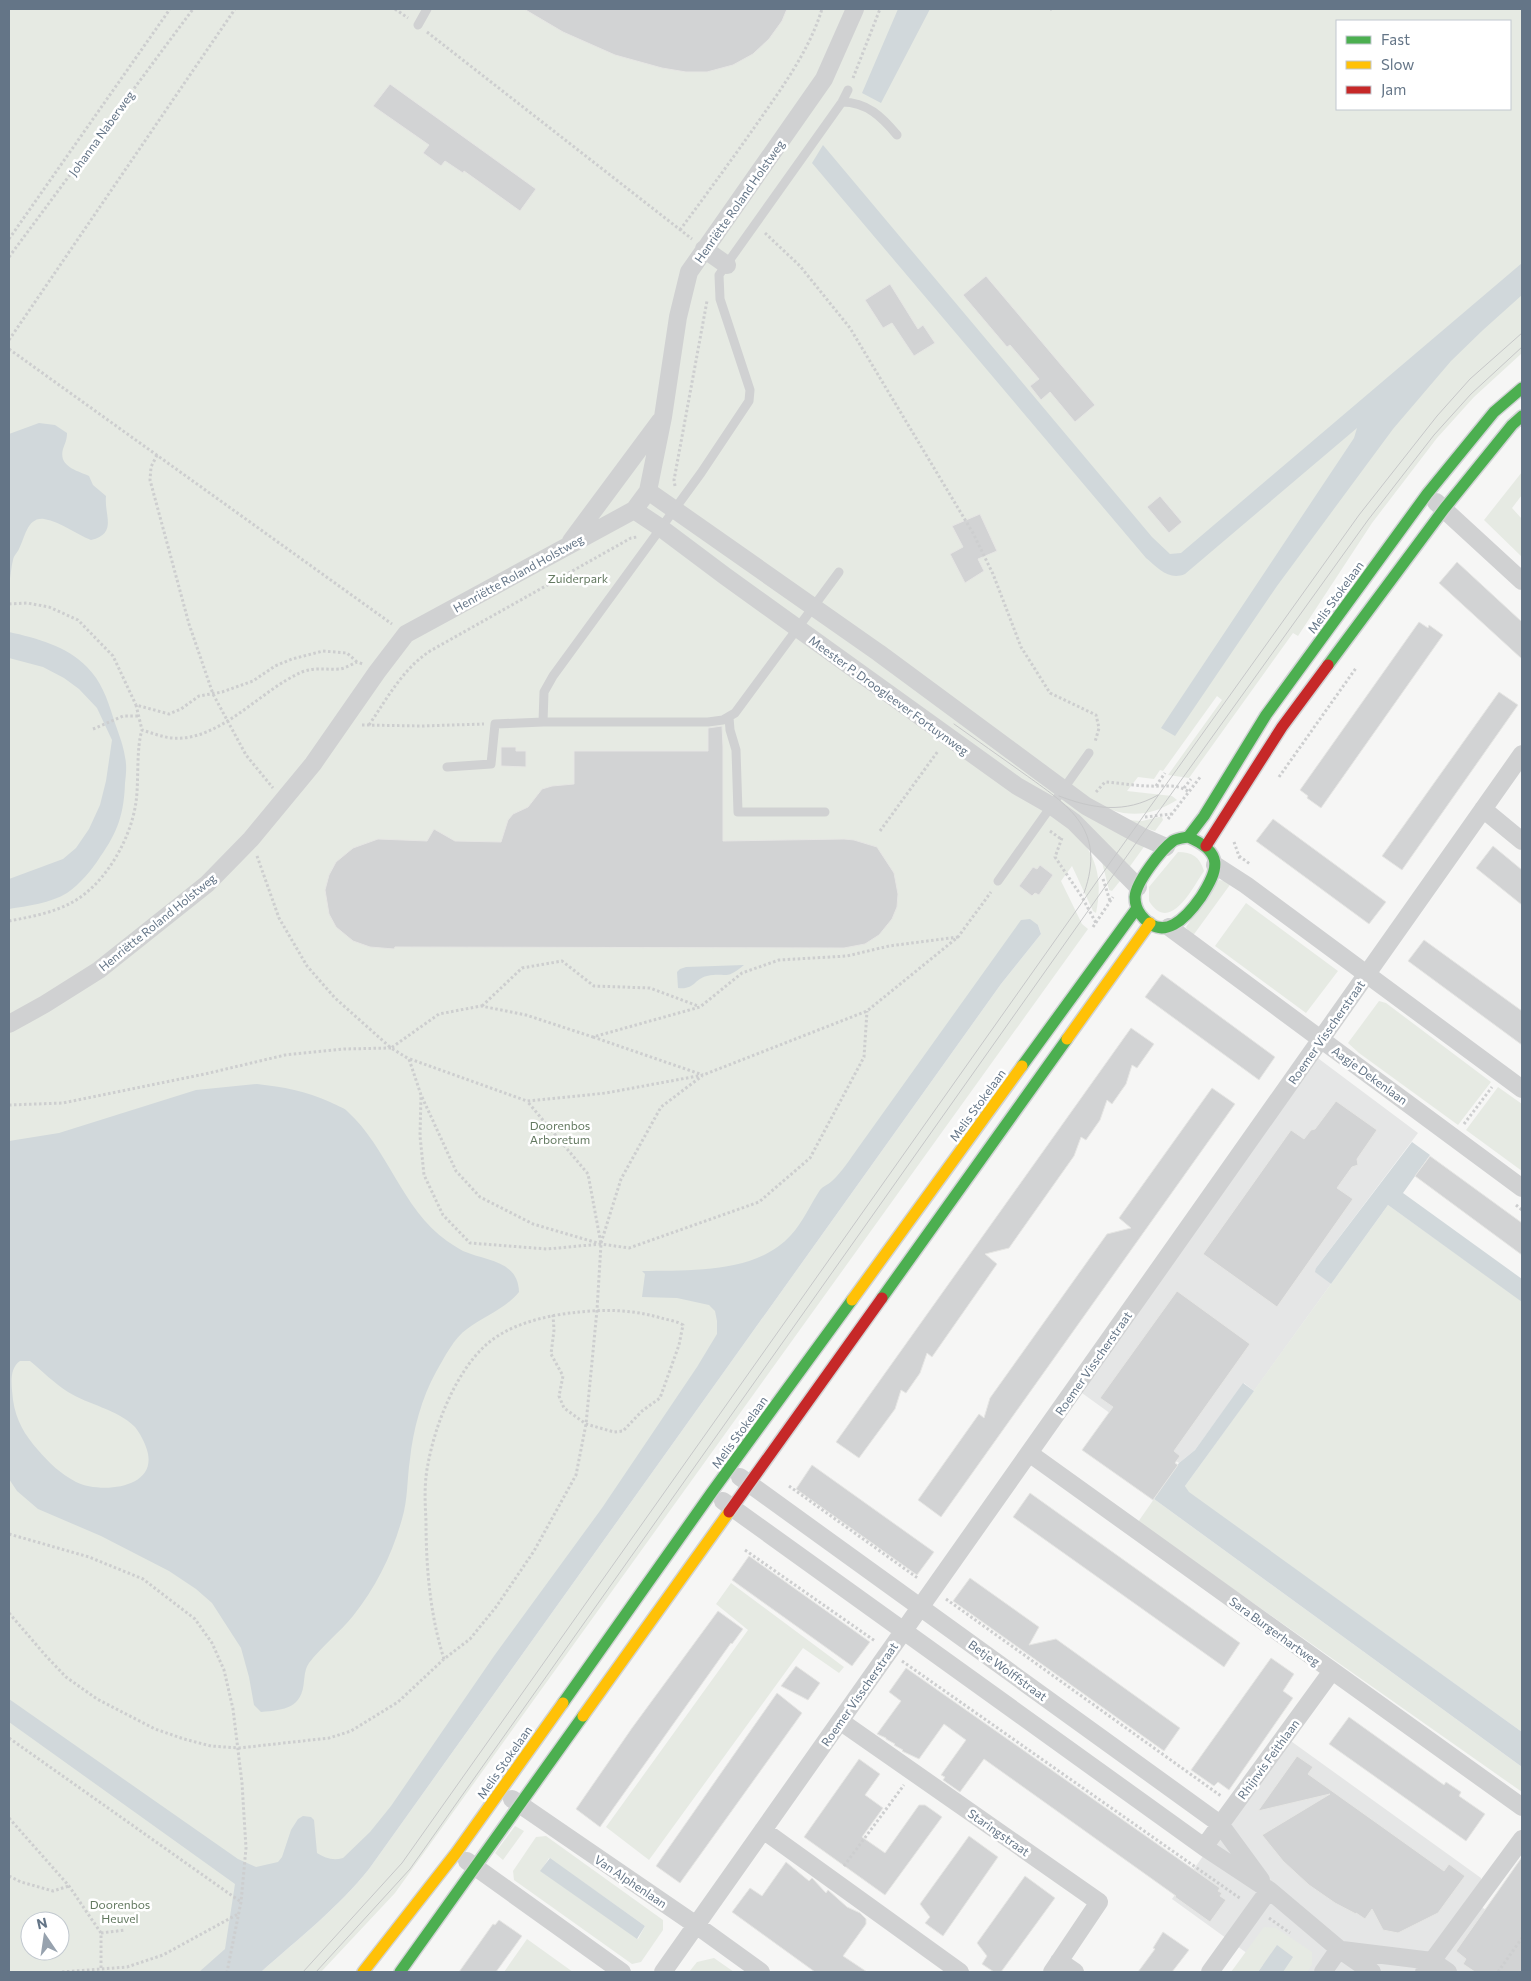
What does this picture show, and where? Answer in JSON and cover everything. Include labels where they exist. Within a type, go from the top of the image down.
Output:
[{"type":"street","name":"Henriëtte Roland Holstweg","points":[[9,1024],[99,970],[207,884],[251,839],[313,764],[406,634],[634,510],[648,491],[663,417],[678,317],[689,272],[824,79],[854,9]]},
{"type":"street","points":[[704,249],[723,270]]},
{"type":"street","name":"Melis Stokelaan","points":[[1188,837],[1204,816],[1266,715],[1427,494],[1494,412],[1522,388]]},
{"type":"street","points":[[1206,846],[1282,727],[1444,509],[1519,425],[1494,412]]},
{"type":"street","points":[[567,545],[663,417]]},
{"type":"street","points":[[648,491],[1025,759],[1062,789],[1091,799],[1141,836],[1166,847]]},
{"type":"street","points":[[1427,494],[1522,581]]},
{"type":"street","name":"Meester P. Droogleever Fortuynweg","points":[[634,510],[798,629],[943,744],[1052,806],[1074,822],[1138,887]]},
{"type":"street","name":"Roemer Visscherstraat","points":[[663,1972],[1522,754]]},
{"type":"street","points":[[1483,809],[1522,841]]},
{"type":"street","points":[[1188,837],[1206,846],[1211,852],[1215,865],[1213,878],[1181,921],[1169,927],[1159,928],[1143,918],[1137,908],[1135,896],[1138,887],[1166,847],[1180,838],[1188,837]]},
{"type":"street","points":[[1215,865],[1246,885],[1522,1089]]},
{"type":"street","name":"Melis Stokelaan","points":[[363,1972],[501,1792],[712,1492],[1137,908]]},
{"type":"street","points":[[400,1972],[1150,923]]},
{"type":"street","name":"Aagje Dekenlaan","points":[[1169,927],[1522,1188]]},
{"type":"street","name":"Sara Burgerhartweg","points":[[1029,1453],[1522,1807]]},
{"type":"street","name":"Betje Wolffstraat","points":[[729,1469],[1220,1824],[1269,1890]]},
{"type":"street","name":"Betje Wolffstraat","points":[[712,1492],[1204,1847],[1269,1890],[1339,1949],[1372,1972]]},
{"type":"street","name":"Rhijnvis Feithlaan","points":[[1204,1847],[1332,1671]]},
{"type":"street","name":"Staringstraat","points":[[840,1721],[1099,1902],[1056,1967],[1075,1972]]},
{"type":"street","name":"Van Alphenlaan","points":[[501,1792],[696,1925],[761,1972]]},
{"type":"street","points":[[763,1830],[960,1972]]},
{"type":"street","points":[[1428,1966],[1522,1839]]},
{"type":"street","points":[[456,1853],[622,1972]]},
{"type":"street","points":[[1210,1972],[1269,1890]]},
{"type":"street","points":[[1323,1972],[1339,1949],[1428,1966],[1448,1972]]},
{"type":"lane","points":[[418,25],[427,9]]},
{"type":"lane","points":[[543,722],[544,692],[553,676],[685,495],[749,401],[750,390],[720,299],[723,270],[842,102],[848,90]]},
{"type":"lane","points":[[842,102],[857,102],[884,120],[897,135]]},
{"type":"lane","points":[[447,767],[491,764],[494,724],[543,722],[708,722],[723,720],[735,713],[839,572]]},
{"type":"lane","points":[[729,717],[730,730],[736,750],[738,812],[825,812]]},
{"type":"lane","points":[[998,881],[1040,824],[1062,789],[1090,753]]},
{"type":"path","points":[[9,239],[170,9]]},
{"type":"path","name":"Johanna Naberweg","points":[[9,257],[193,9]]},
{"type":"path","points":[[9,340],[236,9]]},
{"type":"path","points":[[395,9],[704,249]]},
{"type":"path","points":[[680,230],[740,149],[791,75],[817,24],[822,9]]},
{"type":"path","points":[[848,90],[865,52],[880,9]]},
{"type":"path","points":[[765,232],[800,266],[850,328],[973,533],[993,574],[1021,647],[1050,692],[1096,715],[1099,728],[1090,753]]},
{"type":"path","points":[[685,495],[674,486],[674,480],[705,306],[723,270]]},
{"type":"path","points":[[9,349],[406,634]]},
{"type":"path","points":[[157,455],[150,471],[150,480],[189,624],[213,694],[246,755],[266,781],[284,798]]},
{"type":"path","points":[[369,725],[407,669],[430,651],[631,538],[640,538],[649,544]]},
{"type":"path","points":[[9,604],[27,603],[49,607],[78,620],[114,656],[136,706],[142,730],[137,796],[131,826],[122,847],[105,872],[88,890],[73,902],[41,914],[9,921]]},
{"type":"path","points":[[136,706],[169,714],[181,709],[199,696],[213,694],[253,681],[274,666],[322,651],[347,653],[357,662],[367,665],[377,672]]},
{"type":"path","points":[[142,730],[170,738],[189,738],[228,721],[283,682],[304,672],[316,669],[342,669],[357,662]]},
{"type":"path","points":[[93,729],[123,716],[138,716]]},
{"type":"path","points":[[342,723],[422,726],[494,724]]},
{"type":"path","points":[[930,745],[943,744]]},
{"type":"path","points":[[943,744],[946,756]]},
{"type":"path","points":[[880,831],[943,744]]},
{"type":"path","points":[[1156,786],[1165,773]]},
{"type":"path","points":[[1074,774],[1091,799],[1105,782],[1184,788],[1189,792]]},
{"type":"path","points":[[1184,788],[1191,779]]},
{"type":"path","points":[[1074,822],[1061,839],[1055,857],[1082,897],[1096,923]]},
{"type":"path","points":[[1040,824],[1061,839]]},
{"type":"path","points":[[251,839],[279,918],[307,966],[335,998],[391,1048],[409,1059],[527,1101],[606,1093],[703,1075],[867,1011],[958,937],[998,881]]},
{"type":"path","points":[[593,1037],[700,1006],[742,973],[779,960],[847,956],[889,946],[958,937]]},
{"type":"path","points":[[481,1006],[522,968],[562,961],[594,986],[650,988],[700,1006]]},
{"type":"path","points":[[9,1105],[63,1103],[205,1074],[285,1055],[344,1049],[391,1048],[439,1014],[481,1006],[526,1015],[703,1075]]},
{"type":"path","points":[[409,1059],[421,1095],[456,1171],[480,1197],[533,1224],[601,1244],[629,1248],[759,1202],[810,1158],[864,1057],[867,1011]]},
{"type":"path","points":[[9,1613],[66,1677],[97,1699],[129,1717],[177,1736],[211,1746],[239,1748],[329,1738],[351,1731],[398,1702],[470,1639],[496,1607],[534,1552],[576,1476],[586,1424],[601,1244],[621,1179],[661,1107],[703,1075]]},
{"type":"path","points":[[1454,1137],[1502,1075]]},
{"type":"path","points":[[421,1095],[420,1136],[424,1175],[443,1215],[470,1243],[547,1249],[601,1244]]},
{"type":"path","points":[[527,1101],[588,1174],[601,1244]]},
{"type":"path","points":[[444,1660],[436,1634],[425,1552],[425,1493],[428,1464],[443,1414],[455,1386],[473,1359],[488,1343],[532,1321],[553,1315],[597,1310],[639,1312],[683,1325],[679,1345],[660,1398],[642,1411],[623,1431],[614,1432],[586,1424],[564,1408],[560,1396],[563,1376],[551,1354],[554,1330],[553,1315]]},
{"type":"path","points":[[789,1486],[1234,1806]]},
{"type":"path","points":[[9,1534],[89,1556],[143,1579],[195,1619],[212,1644],[224,1670],[233,1709],[239,1748],[246,1848],[240,1902],[227,1972]]},
{"type":"path","points":[[745,1550],[1292,1935]]},
{"type":"path","points":[[9,1738],[240,1902]]},
{"type":"path","points":[[833,1881],[913,1772]]},
{"type":"path","points":[[9,1818],[69,1886],[101,1933],[101,1968]]},
{"type":"path","points":[[9,1876],[21,1882],[53,1891],[69,1886]]},
{"type":"path","points":[[62,1972],[127,1967],[163,1955],[238,1914]]},
{"type":"path","points":[[101,1933],[125,1930]]},
{"type":"path","points":[[1498,1972],[1522,1938]]},
{"type":"shaded area","points":[[898,9],[930,9],[881,103],[862,93]]},
{"type":"shaded area","points":[[823,145],[1152,537],[1170,554],[1181,553],[1522,263],[1522,295],[1451,361],[1393,429],[1277,586],[1175,736],[1161,728],[1354,438],[1357,428],[1185,574],[1179,576],[1169,575],[1146,558],[812,163]]},
{"type":"shaded area","points":[[39,423],[55,425],[67,433],[62,455],[63,460],[70,467],[89,476],[93,485],[106,496],[108,523],[104,533],[91,540],[63,525],[51,521],[38,519],[34,521],[27,529],[13,558],[9,583],[9,434]]},
{"type":"shaded area","points":[[9,632],[61,648],[79,660],[92,672],[100,684],[108,703],[123,747],[126,767],[123,804],[116,831],[89,872],[77,885],[61,896],[39,904],[9,909],[9,879],[63,859],[76,848],[89,829],[100,805],[106,781],[112,740],[97,708],[79,689],[64,678],[43,667],[9,658]]},
{"type":"shaded area","points":[[1030,919],[1038,925],[1041,934],[1001,984],[369,1869],[331,1910],[261,1972],[199,1972],[225,1949],[235,1884],[9,1722],[9,1699],[238,1859],[256,1867],[278,1862],[282,1857],[291,1830],[298,1819],[303,1816],[311,1817],[314,1820],[317,1853],[329,1858],[343,1858],[370,1832],[391,1806],[494,1656],[602,1508],[697,1367],[717,1334],[715,1311],[709,1305],[677,1298],[642,1297],[645,1274],[642,1271],[721,1267],[760,1257],[777,1248],[795,1230],[820,1190],[832,1181],[846,1165],[1021,920]]},
{"type":"shaded area","points":[[744,965],[733,973],[703,977],[691,986],[678,988],[677,972],[680,969],[686,967]]},
{"type":"shaded area","points":[[1311,1053],[1418,1133],[1316,1268],[1316,1272],[1331,1284],[1254,1391],[1244,1383],[1195,1450],[1179,1463],[1075,1388]]},
{"type":"shaded area","points":[[257,1084],[267,1085],[303,1092],[343,1108],[361,1126],[373,1142],[406,1195],[431,1227],[461,1250],[499,1263],[507,1268],[517,1281],[519,1292],[507,1303],[462,1333],[446,1355],[426,1392],[419,1414],[411,1448],[404,1512],[382,1570],[369,1594],[353,1616],[309,1663],[305,1672],[303,1690],[300,1697],[291,1706],[270,1711],[261,1712],[254,1705],[241,1648],[212,1603],[196,1589],[169,1571],[101,1536],[38,1509],[17,1491],[9,1479],[9,1141],[59,1133],[196,1090]],"holes":[[[20,1361],[30,1361],[68,1392],[111,1411],[135,1427],[147,1450],[148,1463],[144,1473],[136,1480],[125,1485],[99,1488],[76,1482],[51,1464],[25,1433],[14,1408],[12,1374],[16,1364]]]},
{"type":"shaded area","points":[[1412,1142],[1430,1155],[1403,1193],[1522,1279],[1522,1302],[1388,1205],[1331,1284],[1315,1272],[1316,1268]]},
{"type":"shaded area","points":[[1243,1383],[1254,1391],[1185,1486],[1189,1492],[1522,1732],[1522,1767],[1154,1499],[1179,1463],[1195,1450]]},
{"type":"shaded area","points":[[1288,1739],[1481,1878],[1479,1905],[1522,1937],[1522,1972],[1273,1972],[1172,1899]]},
{"type":"shaded area","points":[[550,1858],[645,1926],[637,1939],[540,1871]]},
{"type":"shaded area","points":[[1277,1945],[1293,1957],[1283,1972],[1258,1972]]},
{"type":"green space","name":"Zuiderpark","points":[[9,9],[1522,9],[1522,353],[1474,397],[1437,438],[1372,523],[1298,636],[1293,633],[1189,778],[1168,775],[1222,700],[1217,696],[1163,771],[1160,770],[1154,779],[1138,777],[1127,791],[1172,796],[1177,800],[1146,813],[1129,814],[1112,810],[1103,822],[1146,844],[1128,869],[1086,846],[1097,870],[1099,895],[1096,913],[1093,911],[1072,866],[1061,881],[1082,924],[1088,929],[395,1893],[321,1972],[261,1972],[331,1910],[369,1869],[1001,984],[1041,934],[1038,925],[362,1860],[235,1972],[9,1972]]},
{"type":"green space","points":[[1522,472],[1522,495],[1512,508],[1522,519],[1522,557],[1484,520]]},
{"type":"green space","points":[[1162,817],[1163,820],[1155,831],[1127,823],[1127,820],[1142,821]]},
{"type":"green space","points":[[1178,852],[1195,856],[1204,871],[1180,905],[1173,911],[1165,913],[1157,910],[1149,901],[1149,887]]},
{"type":"green space","points":[[1101,858],[1120,881],[1112,891],[1109,890]]},
{"type":"green space","points":[[1219,880],[1232,882],[1192,937],[1186,927]]},
{"type":"green space","points":[[1246,903],[1338,971],[1306,1013],[1215,946]]},
{"type":"green space","points":[[1379,1001],[1386,1003],[1491,1082],[1458,1125],[1348,1043]]},
{"type":"green space","points":[[1498,1087],[1522,1104],[1522,1171],[1466,1130]]},
{"type":"green space","points":[[1388,1205],[1522,1301],[1522,1732],[1189,1493],[1185,1486]]},
{"type":"green space","points":[[1154,1499],[1522,1767],[1522,1792],[1138,1522]]},
{"type":"green space","points":[[731,1583],[844,1667],[839,1673],[803,1648],[649,1860],[606,1827],[748,1630],[716,1604]]},
{"type":"green space","points":[[515,1826],[524,1831],[503,1860],[495,1853]]},
{"type":"green space","points":[[546,1836],[663,1920],[663,1930],[641,1962],[632,1964],[514,1880],[513,1871],[536,1837]],"holes":[[[549,1858],[645,1926],[638,1939],[541,1871]]]},
{"type":"green space","points":[[1264,1927],[1276,1928],[1312,1952],[1312,1965],[1307,1972],[1283,1972],[1293,1957],[1277,1945],[1258,1972],[1231,1972]]},
{"type":"green space","points":[[527,1939],[573,1972],[504,1972]]},
{"type":"green space","points":[[714,1958],[734,1972],[689,1972],[697,1962]]},
{"type":"building","points":[[524,9],[787,9],[782,21],[769,39],[753,54],[733,65],[707,72],[686,72],[662,68],[615,55],[563,32]]},
{"type":"building","points":[[390,84],[536,189],[520,211],[464,171],[463,173],[445,161],[441,166],[423,153],[429,145],[373,106]]},
{"type":"building","points":[[986,276],[1095,405],[1075,422],[1050,392],[1041,400],[1030,386],[1039,379],[1010,345],[1007,347],[963,295]]},
{"type":"building","points":[[890,284],[918,329],[923,325],[935,343],[914,356],[892,323],[883,328],[865,300]]},
{"type":"building","points":[[1160,496],[1182,522],[1169,533],[1147,507]]},
{"type":"building","points":[[980,514],[997,551],[978,559],[984,571],[965,583],[950,554],[963,547],[952,526]]},
{"type":"building","points":[[1457,562],[1522,622],[1522,659],[1439,583]]},
{"type":"building","points":[[1419,622],[1428,628],[1429,625],[1443,635],[1321,808],[1307,798],[1308,796],[1300,790]]},
{"type":"building","points":[[1499,692],[1518,705],[1402,870],[1382,856]]},
{"type":"building","points":[[722,726],[723,841],[844,839],[877,847],[894,873],[898,894],[897,907],[892,919],[879,935],[865,944],[844,948],[395,947],[394,949],[370,947],[353,941],[336,927],[329,914],[325,890],[329,875],[336,862],[353,848],[378,839],[427,841],[434,829],[455,841],[501,842],[508,820],[513,814],[528,807],[542,789],[574,784],[574,751],[708,751],[708,728]]},
{"type":"building","points":[[501,747],[516,747],[516,751],[526,751],[526,767],[501,766]]},
{"type":"building","points":[[1273,819],[1386,902],[1369,924],[1256,841]]},
{"type":"building","points":[[1493,846],[1522,870],[1522,905],[1476,868]]},
{"type":"building","points":[[1040,865],[1053,875],[1039,895],[1035,893],[1032,896],[1019,886],[1033,867],[1037,869]]},
{"type":"building","points":[[1424,940],[1522,1011],[1522,1045],[1408,961]]},
{"type":"building","points":[[1162,974],[1275,1057],[1259,1080],[1145,997]]},
{"type":"building","points":[[1131,1028],[1154,1044],[1137,1068],[1132,1065],[1126,1084],[1112,1104],[1107,1100],[1100,1120],[1086,1140],[1081,1137],[1074,1156],[1009,1248],[985,1254],[997,1264],[932,1357],[927,1353],[920,1373],[906,1393],[901,1390],[895,1409],[859,1458],[836,1442]]},
{"type":"building","points":[[1212,1088],[1235,1104],[941,1517],[918,1500],[979,1414],[984,1418],[990,1398],[1107,1234],[1131,1228],[1119,1218]]},
{"type":"building","points":[[1336,1101],[1377,1130],[1357,1159],[1358,1165],[1352,1167],[1337,1188],[1353,1199],[1277,1307],[1203,1254],[1291,1130],[1304,1139],[1311,1130],[1315,1129]]},
{"type":"building","points":[[1430,1156],[1522,1223],[1522,1255],[1415,1176]]},
{"type":"building","points":[[1177,1291],[1250,1344],[1174,1451],[1180,1456],[1175,1463],[1178,1465],[1153,1500],[1082,1450],[1113,1407],[1100,1398]]},
{"type":"building","points":[[812,1465],[934,1552],[917,1575],[796,1489]]},
{"type":"building","points":[[1030,1493],[1240,1643],[1224,1667],[1013,1517]]},
{"type":"building","points":[[749,1556],[870,1642],[852,1666],[732,1580]]},
{"type":"building","points":[[970,1578],[1039,1627],[1029,1645],[1056,1639],[1180,1728],[1164,1751],[953,1601]]},
{"type":"building","points":[[718,1611],[743,1629],[731,1643],[600,1827],[576,1809],[632,1728]]},
{"type":"building","points":[[1271,1658],[1294,1674],[1283,1691],[1293,1698],[1229,1790],[1218,1782],[1214,1786],[1191,1770]]},
{"type":"building","points":[[796,1666],[820,1683],[808,1700],[781,1686]]},
{"type":"building","points":[[906,1668],[1220,1888],[1218,1891],[1222,1893],[1220,1896],[1226,1900],[1210,1922],[984,1759],[960,1792],[943,1780],[945,1777],[941,1775],[966,1740],[944,1724],[919,1759],[902,1751],[895,1744],[877,1734],[901,1701],[889,1692]]},
{"type":"building","points":[[777,1693],[802,1713],[680,1883],[656,1866]]},
{"type":"building","points":[[1349,1717],[1444,1785],[1446,1782],[1461,1792],[1459,1796],[1485,1814],[1466,1841],[1329,1744]]},
{"type":"building","points":[[1297,1756],[1313,1767],[1308,1774],[1444,1871],[1449,1864],[1465,1876],[1438,1913],[1398,1933],[1383,1930],[1372,1909],[1365,1919],[1335,1903],[1309,1885],[1283,1861],[1262,1835],[1330,1794],[1258,1811]]},
{"type":"building","points":[[859,1759],[880,1774],[865,1795],[883,1808],[862,1837],[885,1853],[919,1805],[925,1805],[942,1817],[885,1895],[804,1837]]},
{"type":"building","points":[[969,1836],[998,1857],[943,1936],[925,1923],[930,1917],[920,1904]]},
{"type":"building","points":[[1522,1857],[1522,1972],[1475,1972],[1463,1964],[1466,1959],[1456,1951]]},
{"type":"building","points":[[786,1862],[809,1881],[812,1878],[826,1893],[828,1890],[847,1907],[860,1913],[866,1919],[866,1924],[843,1956],[867,1972],[815,1972],[732,1912],[750,1888],[762,1896]]},
{"type":"building","points":[[1025,1876],[1055,1898],[1001,1972],[994,1972],[982,1964],[987,1956],[977,1943]]},
{"type":"building","points":[[499,1920],[522,1936],[496,1972],[459,1972],[493,1924],[495,1925]]},
{"type":"building","points":[[1163,1932],[1189,1950],[1172,1972],[1138,1972],[1155,1949],[1153,1948]]},
{"type":"tram line","points":[[303,1972],[402,1863],[1112,860],[1359,515],[1437,416],[1470,379],[1522,333]]},
{"type":"tram line","points":[[316,1972],[410,1869],[1141,836],[1368,520],[1434,435],[1471,394],[1522,347]]},
{"type":"tram line","points":[[954,724],[1040,785],[1069,809],[1079,821],[1087,836],[1091,852],[1090,871],[1084,893]]},
{"type":"tram line","points":[[1059,796],[1084,804],[1109,808],[1133,805],[1158,795]]},
{"type":"traffic: fast","points":[[1188,837],[1204,816],[1266,715],[1427,494],[1494,412],[1522,388]]},
{"type":"traffic: fast","points":[[1328,665],[1444,509],[1512,425],[1522,416]]},
{"type":"traffic: fast","points":[[1188,837],[1200,843],[1213,855],[1215,862],[1212,878],[1201,897],[1182,919],[1166,927],[1158,927],[1149,923],[1138,911],[1135,900],[1136,891],[1150,867],[1168,845],[1175,840],[1188,837]]},
{"type":"traffic: fast","points":[[1022,1066],[1137,908]]},
{"type":"traffic: fast","points":[[882,1298],[1067,1039]]},
{"type":"traffic: fast","points":[[563,1703],[712,1492],[852,1300]]},
{"type":"traffic: fast","points":[[400,1972],[583,1716]]},
{"type":"traffic: slow","points":[[1067,1039],[1150,923]]},
{"type":"traffic: slow","points":[[852,1300],[1022,1066]]},
{"type":"traffic: slow","points":[[583,1716],[729,1512]]},
{"type":"traffic: slow","points":[[363,1972],[456,1853],[563,1703]]},
{"type":"traffic: jam","points":[[1206,846],[1282,727],[1328,665]]},
{"type":"traffic: jam","points":[[729,1512],[882,1298]]},
{"type":"park label","name":"Doorenbos Arboretum","points":[[560,1132]]},
{"type":"park label","name":"Doorenbos Heuvel","points":[[120,1911]]}]
